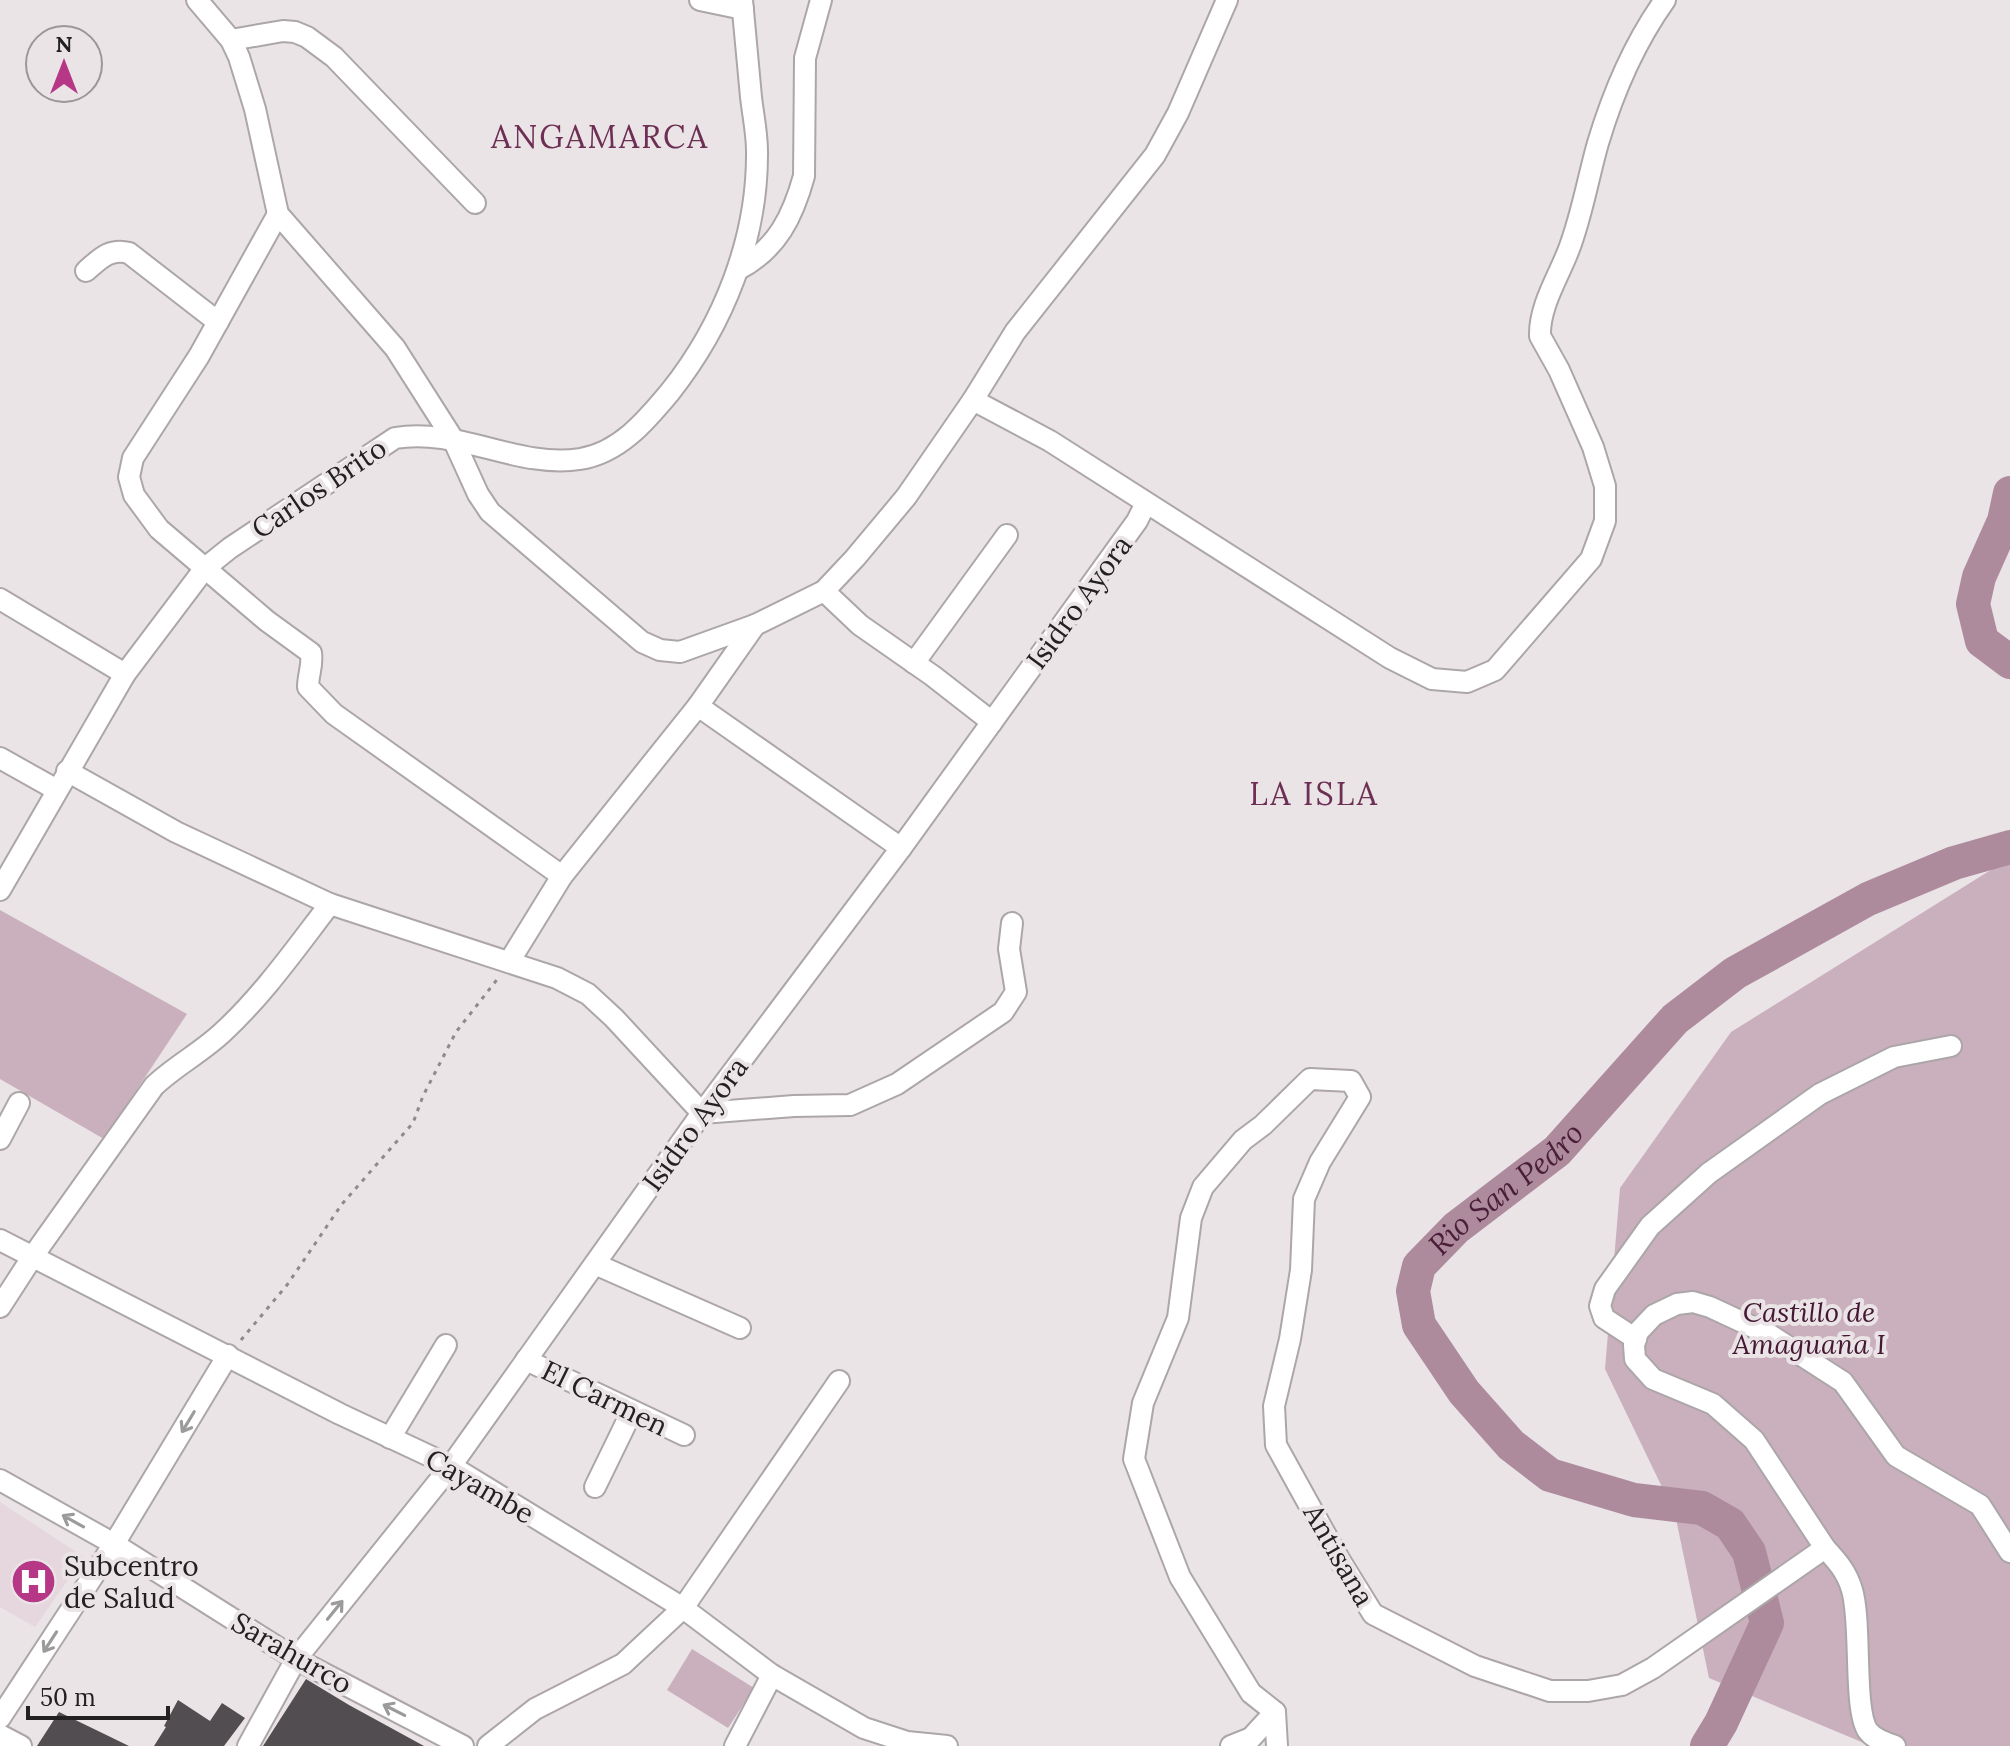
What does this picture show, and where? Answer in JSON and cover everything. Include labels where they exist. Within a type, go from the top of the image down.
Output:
[{"type":"street","points":[[197,0],[231,40],[255,109],[278,214],[395,348],[453,439],[478,494],[490,512],[642,642],[660,650],[680,652],[755,625],[824,591],[855,558],[906,497],[973,400],[1015,332],[1155,155],[1178,113],[1227,0]]},
{"type":"street","points":[[700,0],[742,4]]},
{"type":"street","points":[[739,269],[764,254],[773,244],[799,193],[804,176],[805,58],[821,0]]},
{"type":"street","points":[[973,400],[1050,441],[1390,658],[1432,679],[1467,682],[1495,670],[1591,559],[1605,521],[1605,486],[1593,447],[1559,370],[1540,336],[1540,329],[1546,303],[1570,247],[1612,104],[1630,58],[1665,0]]},
{"type":"street","name":"Carlos Brito","points":[[0,890],[125,674],[205,568],[230,548],[382,444],[408,435],[453,439],[549,462],[597,456],[619,445],[659,405],[694,361],[739,269],[754,200],[757,150],[742,4]]},
{"type":"street","points":[[231,40],[283,31],[307,37],[334,57],[475,203]]},
{"type":"street","points":[[278,214],[218,322],[133,458],[129,477],[134,495],[159,529],[267,621],[311,653],[308,687],[334,714],[562,876]]},
{"type":"street","points":[[86,271],[107,253],[129,253],[218,322]]},
{"type":"street","name":"Isidro Ayora","points":[[248,1746],[296,1659],[451,1466],[702,1113],[992,722],[1137,521],[1146,503]]},
{"type":"street","points":[[914,663],[1007,535]]},
{"type":"street","points":[[824,591],[860,625],[992,722]]},
{"type":"street","points":[[0,599],[125,674]]},
{"type":"street","points":[[509,962],[562,876],[698,706],[755,625]]},
{"type":"street","points":[[698,706],[901,848]]},
{"type":"street","points":[[0,758],[57,790]]},
{"type":"street","points":[[67,771],[176,832],[330,904],[557,978],[588,994],[702,1113],[850,1105],[897,1084],[1003,1012],[1014,999],[1016,980],[1008,936],[1012,923]]},
{"type":"street","points":[[0,1307],[154,1086],[221,1034],[278,974],[330,904]]},
{"type":"street","points":[[1636,1339],[1604,1318],[1600,1306],[1605,1289],[1650,1226],[1709,1173],[1820,1094],[1894,1057],[1951,1046]]},
{"type":"street","name":"Antisana","points":[[1275,1712],[1251,1693],[1180,1577],[1134,1459],[1143,1403],[1178,1318],[1191,1218],[1203,1187],[1243,1140],[1310,1079],[1351,1081],[1360,1097],[1320,1162],[1304,1199],[1301,1270],[1290,1339],[1274,1406],[1276,1445],[1373,1614],[1475,1666],[1550,1691],[1588,1691],[1622,1685],[1653,1668],[1825,1548]]},
{"type":"street","points":[[0,1139],[19,1103]]},
{"type":"street","name":"Cayambe","points":[[0,1240],[451,1466],[683,1608],[772,1675],[864,1728],[907,1742],[947,1746]]},
{"type":"street","points":[[595,1264],[740,1328]]},
{"type":"street","points":[[1895,1746],[1874,1737],[1867,1730],[1860,1689],[1853,1590],[1844,1569],[1825,1548],[1754,1440],[1713,1404],[1653,1379],[1635,1359],[1638,1332],[1654,1315],[1677,1304],[1693,1302],[1770,1335],[1843,1382],[1896,1456],[1980,1505],[2010,1552]]},
{"type":"street","points":[[390,1438],[446,1345]]},
{"type":"street","points":[[0,1718],[114,1544],[228,1355]]},
{"type":"street","name":"El Carmen","points":[[526,1360],[684,1435]]},
{"type":"street","points":[[488,1746],[535,1709],[623,1664],[683,1608],[839,1381]]},
{"type":"street","points":[[595,1487],[632,1411]]},
{"type":"street","name":"Sarahurco","points":[[0,1480],[114,1544],[296,1659],[463,1746]]},
{"type":"street","points":[[735,1746],[772,1675]]},
{"type":"street","points":[[1231,1746],[1251,1738],[1275,1712]]},
{"type":"street","points":[[1275,1712],[1277,1746]]},
{"type":"street","points":[[0,1735],[21,1746]]},
{"type":"path","points":[[228,1355],[287,1285],[342,1204],[413,1123],[423,1096],[456,1032],[490,993],[509,962]]},
{"type":"shaded area","name":"Subcentro de Salud","points":[[0,1502],[84,1557],[35,1627],[0,1607]]},
{"type":"green space","name":"Castillo de Amaguaña I","points":[[2010,858],[2010,1746],[1871,1746],[1709,1678],[1675,1514],[1605,1369],[1620,1188],[1731,1032]]},
{"type":"green space","points":[[0,910],[187,1014],[104,1139],[0,1079]]},
{"type":"green space","points":[[692,1649],[754,1688],[728,1728],[667,1690]]},
{"type":"building","points":[[306,1679],[349,1705],[424,1746],[263,1746]]},
{"type":"building","points":[[178,1700],[210,1721],[222,1703],[245,1718],[224,1746],[154,1746]]},
{"type":"building","points":[[59,1712],[129,1746],[37,1746]]},
{"type":"waterway","name":"Rio San Pedro","points":[[2010,493],[2004,521],[1979,577],[1973,604],[1982,641],[2010,662]]},
{"type":"waterway","name":"Rio San Pedro","points":[[1707,1746],[1721,1723],[1767,1623],[1749,1552],[1730,1524],[1702,1508],[1634,1500],[1550,1475],[1511,1445],[1464,1392],[1419,1325],[1413,1291],[1419,1266],[1456,1228],[1557,1151],[1675,1019],[1735,973],[1868,899],[1954,863],[2010,847]]},
{"type":"place","name":"Subcentro de Salud","points":[[33,1582]]},
{"type":"district","name":"ANGAMARCA","points":[[600,137]]},
{"type":"district","name":"LA ISLA","points":[[1314,794]]}]
